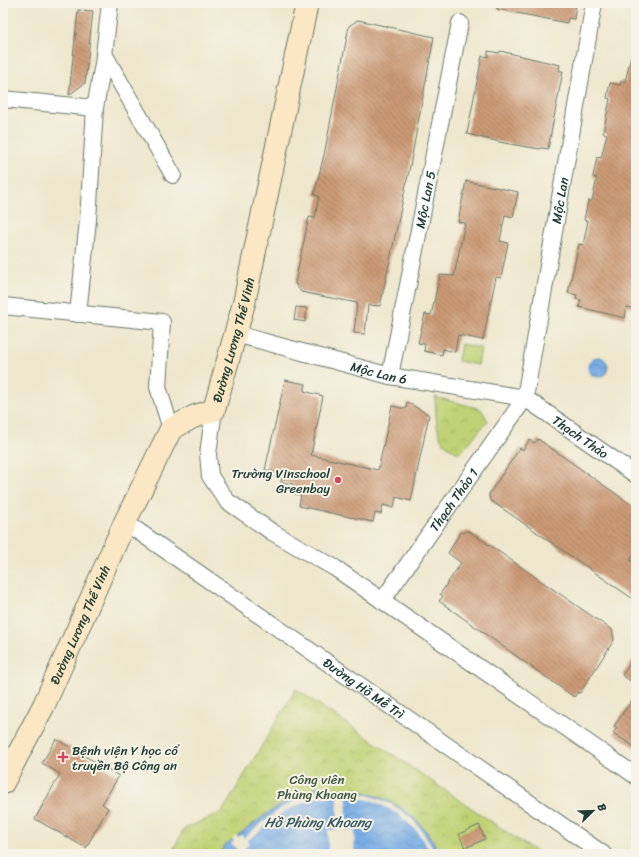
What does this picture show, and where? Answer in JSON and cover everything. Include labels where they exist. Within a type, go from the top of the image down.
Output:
[{"type":"street","points":[[78,314],[88,220],[95,108],[104,54],[110,3]]},
{"type":"street","name":"Đường Lương Thế Vinh","points":[[3,783],[44,705],[126,522],[171,429],[193,417],[214,410],[236,334],[307,3]]},
{"type":"street","name":"Mộc Lan","points":[[524,398],[594,3]]},
{"type":"street","name":"Mộc Lan 5","points":[[390,376],[460,23]]},
{"type":"street","points":[[104,54],[173,175]]},
{"type":"street","points":[[3,99],[95,108]]},
{"type":"street","points":[[3,306],[162,322],[158,387],[171,429]]},
{"type":"street","name":"Mộc Lan 6","points":[[236,334],[390,376],[524,398]]},
{"type":"street","name":"Thạch Thảo","points":[[524,398],[636,476]]},
{"type":"street","name":"Thạch Thảo 1","points":[[382,600],[524,398]]},
{"type":"street","points":[[214,410],[208,454],[210,476],[227,501],[272,532],[335,568],[636,776]]},
{"type":"street","name":"Đường Hồ Mễ Trì","points":[[126,522],[603,854]]},
{"type":"green space","points":[[461,344],[481,348],[478,365],[458,361]]},
{"type":"green space","points":[[435,397],[481,409],[488,421],[459,454],[444,443],[441,438],[436,421]]},
{"type":"green space","name":"Công viên Phùng Khoang","points":[[296,689],[539,854],[171,854],[184,829],[222,812]]},
{"type":"water","points":[[598,357],[605,360],[608,367],[605,374],[598,377],[591,374],[588,367],[591,360]]},
{"type":"water","name":"Hồ Phùng Khoang","points":[[320,786],[332,790],[352,790],[367,793],[393,803],[405,811],[425,830],[440,854],[219,854],[224,846],[281,804],[306,791]]},
{"type":"pier","points":[[347,792],[368,795],[391,804],[411,818],[420,828],[436,854],[432,854],[417,831],[397,813],[374,801],[347,796],[346,830],[355,831],[354,854],[328,854],[328,830],[337,830],[338,796],[318,797],[286,810],[247,841],[249,844],[240,853],[231,843],[234,841],[232,838],[236,835],[238,837],[241,835],[244,838],[277,811],[293,802],[318,793]]},
{"type":"building","points":[[498,3],[576,3],[574,19],[568,18],[567,23],[497,9]]},
{"type":"building","points":[[78,10],[93,11],[85,83],[69,95]]},
{"type":"building","points":[[358,20],[434,37],[410,166],[380,306],[368,305],[365,334],[354,333],[357,303],[301,292],[295,283],[309,217],[315,218],[319,196],[314,195],[324,155],[349,26]]},
{"type":"building","points":[[488,51],[499,53],[500,51],[560,65],[559,71],[563,71],[548,149],[504,143],[467,134],[482,56],[488,57]]},
{"type":"building","points":[[631,56],[636,56],[636,309],[627,307],[625,318],[579,307],[581,300],[576,299],[577,295],[568,293],[579,244],[583,245],[588,221],[584,220],[588,201],[592,201],[597,178],[593,177],[597,157],[601,158],[607,134],[603,133],[610,99],[607,98],[610,83],[620,85],[621,81],[625,82]]},
{"type":"building","points":[[466,181],[518,192],[513,217],[505,215],[500,241],[508,243],[501,278],[496,277],[483,340],[458,335],[455,352],[443,349],[442,355],[424,351],[425,344],[418,343],[425,314],[431,315],[440,275],[454,276],[465,223],[458,222]]},
{"type":"building","points":[[296,307],[307,308],[305,322],[294,320]]},
{"type":"building","points":[[285,380],[306,384],[304,391],[323,396],[311,455],[378,470],[392,406],[406,409],[407,402],[429,415],[411,501],[396,497],[394,508],[383,505],[381,514],[375,513],[373,522],[299,506],[301,495],[292,493],[293,484],[281,482],[282,474],[265,470]]},
{"type":"building","points":[[538,439],[636,508],[636,551],[630,560],[636,564],[636,601],[490,500],[489,494],[520,448],[523,450],[529,440],[535,443]]},
{"type":"building","points":[[469,531],[612,630],[614,640],[580,693],[578,692],[574,697],[439,601],[443,596],[440,594],[461,563],[448,553],[460,533]]},
{"type":"building","points":[[636,655],[636,685],[622,675]]},
{"type":"building","points":[[636,694],[636,748],[613,733],[617,728],[614,726]]},
{"type":"building","points":[[56,739],[119,776],[102,804],[108,808],[86,848],[35,819],[60,774],[42,763]]},
{"type":"building","points":[[479,825],[485,839],[465,848],[459,834]]},
{"type":"place","name":"Trường Vinschool Greenbay","points":[[338,480]]},
{"type":"place","name":"Bệnh viện Y học cổ truyền Bộ Công an","points":[[63,757]]}]
